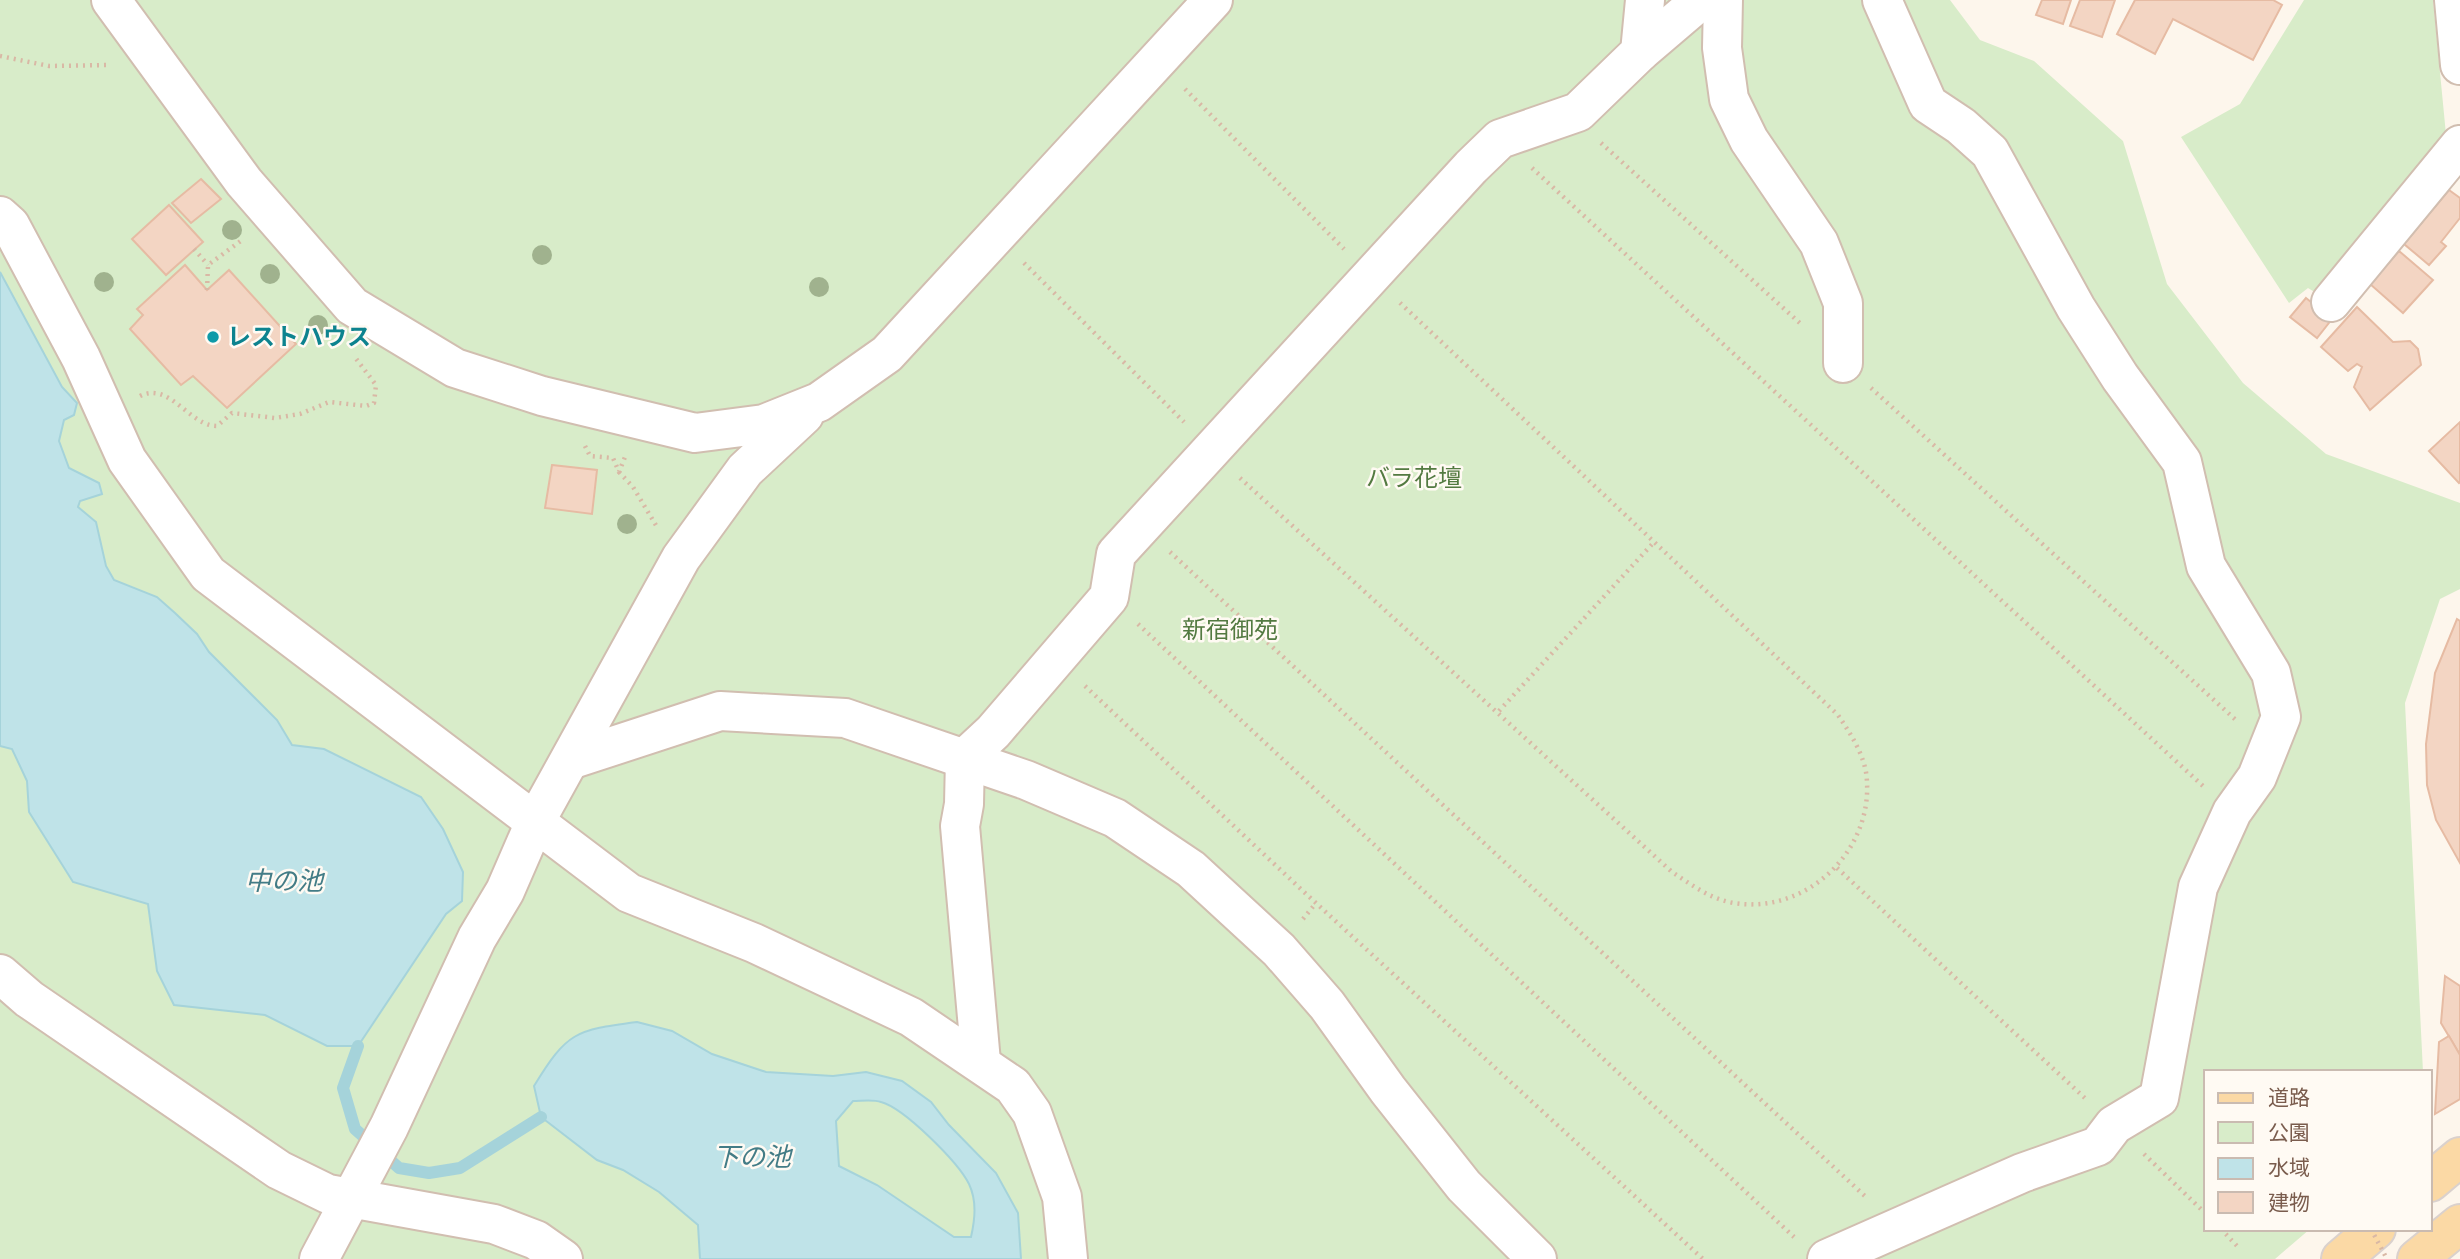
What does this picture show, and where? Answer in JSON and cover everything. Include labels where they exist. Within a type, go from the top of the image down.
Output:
[{"type":"main road","points":[[2432,1180],[2460,1157]]},
{"type":"main road","points":[[2417,1259],[2460,1223]]},
{"type":"main road","points":[[2341,1259],[2371,1231]]},
{"type":"street","points":[[111,0],[244,182],[352,306],[455,368],[542,396],[695,433],[764,424],[818,402]]},
{"type":"street","points":[[319,1259],[390,1127],[477,938],[505,891],[535,822],[681,558],[745,470],[818,402],[887,354],[1213,0]]},
{"type":"street","points":[[1640,52],[1644,0]]},
{"type":"street","points":[[981,1062],[960,826],[964,804],[965,758],[993,732],[1055,657],[1110,597],[1116,554],[1500,139],[1578,112],[1640,52],[1701,0]]},
{"type":"street","points":[[1723,0],[1722,48],[1729,99],[1749,140],[1819,243],[1843,303],[1843,363]]},
{"type":"street","points":[[1812,1250],[1899,1227],[2022,1174],[2098,1146],[2114,1125],[2158,1098],[2198,887],[2232,812],[2258,777],[2281,718],[2271,673],[2206,566],[2182,462],[2120,377],[2076,308],[1990,152],[1961,126],[1928,104],[1882,0]]},
{"type":"street","points":[[2454,0],[2460,65]]},
{"type":"street","points":[[2331,302],[2460,145]]},
{"type":"street","points":[[0,216],[10,225],[81,358],[127,460],[208,574],[629,893],[754,943],[911,1017],[1013,1086],[1032,1113],[1062,1196],[1068,1259]]},
{"type":"street","points":[[570,760],[720,711],[845,718],[965,758],[1115,818],[1191,869],[1279,950],[1327,1005],[1388,1090],[1464,1186],[1537,1259]]},
{"type":"street","points":[[0,974],[29,999],[279,1170],[328,1194],[357,1184],[494,1224],[536,1240],[563,1259]]},
{"type":"path","points":[[0,56],[49,66],[107,66],[154,57]]},
{"type":"path","points":[[996,236],[1212,450],[1672,872],[1706,894],[1734,903],[1762,904],[1788,899],[1815,886],[1837,868],[1854,843],[1865,808],[1866,771],[1857,744],[1838,715],[1371,276],[1157,61]]},
{"type":"path","points":[[1578,112],[1588,132],[2250,733],[2273,741]]},
{"type":"path","points":[[1500,139],[2232,812]]},
{"type":"path","points":[[208,265],[273,216]]},
{"type":"path","points":[[194,250],[208,265],[207,290]]},
{"type":"path","points":[[137,406],[141,395],[152,392],[165,395],[208,426],[217,426],[232,413],[275,418],[300,414],[329,402],[366,406],[374,403],[376,385],[336,331],[352,306]]},
{"type":"path","points":[[618,472],[633,487],[656,526],[681,558]]},
{"type":"path","points":[[1142,526],[1899,1227]]},
{"type":"path","points":[[1499,712],[1655,541]]},
{"type":"path","points":[[1110,597],[1812,1250]]},
{"type":"path","points":[[1055,657],[1304,892],[1703,1259]]},
{"type":"path","points":[[1837,868],[2204,1212]]},
{"type":"path","points":[[2223,1231],[2238,1247]]},
{"type":"path","points":[[2374,1231],[2388,1259]]},
{"type":"green space","name":"新宿御苑","points":[[0,0],[1950,0],[1980,40],[2034,61],[2123,141],[2167,284],[2243,383],[2326,454],[2460,503],[2460,589],[2440,599],[2405,703],[2423,1070],[2204,1070],[2204,1231],[2308,1231],[2275,1259],[0,1259]]},
{"type":"green space","points":[[2304,0],[2433,0],[2447,145],[2321,296],[2308,288],[2289,303],[2181,137],[2240,104]]},
{"type":"water","name":"中の池","points":[[0,272],[62,387],[77,403],[74,415],[64,420],[59,441],[69,468],[99,483],[102,494],[80,501],[78,507],[96,522],[106,566],[114,580],[157,597],[175,613],[197,634],[209,652],[277,720],[292,745],[324,749],[421,797],[443,829],[463,872],[462,901],[446,914],[358,1046],[327,1046],[265,1015],[174,1005],[157,971],[148,904],[73,882],[29,812],[27,781],[12,749],[0,746]]},
{"type":"water","name":"下の池","points":[[637,1022],[672,1031],[712,1054],[766,1072],[833,1076],[866,1072],[902,1081],[931,1102],[949,1125],[996,1173],[1018,1213],[1021,1259],[700,1259],[698,1225],[659,1192],[623,1170],[597,1160],[541,1117],[534,1086],[555,1054],[565,1044],[599,1028]],"holes":[[[871,1100],[891,1106],[930,1137],[954,1163],[969,1184],[973,1197],[971,1237],[954,1237],[877,1185],[839,1166],[836,1121],[853,1101]]]},
{"type":"building","points":[[2042,0],[2071,0],[2063,24],[2036,15]]},
{"type":"building","points":[[2080,0],[2115,0],[2102,37],[2070,26]]},
{"type":"building","points":[[2135,0],[2273,0],[2282,5],[2253,60],[2173,19],[2155,54],[2117,34]]},
{"type":"building","points":[[201,179],[221,199],[191,223],[172,203]]},
{"type":"building","points":[[2449,190],[2460,198],[2460,218],[2441,242],[2446,246],[2429,265],[2404,244]]},
{"type":"building","points":[[169,205],[203,242],[166,275],[132,239]]},
{"type":"building","points":[[2399,251],[2433,280],[2403,313],[2370,284]]},
{"type":"building","name":"レストハウス","points":[[185,265],[207,290],[229,270],[296,344],[227,408],[193,376],[181,385],[130,329],[143,315],[137,309]]},
{"type":"building","points":[[2306,298],[2332,319],[2317,338],[2290,317]]},
{"type":"building","points":[[2357,307],[2393,342],[2410,341],[2418,349],[2421,365],[2370,410],[2354,387],[2362,367],[2357,364],[2348,371],[2321,347]]},
{"type":"building","points":[[2460,422],[2460,482],[2459,483],[2429,451]]},
{"type":"building","points":[[552,465],[597,470],[592,514],[545,508]]},
{"type":"building","points":[[2457,619],[2460,621],[2460,863],[2436,820],[2427,785],[2426,744],[2435,673]]},
{"type":"building","points":[[2445,976],[2460,986],[2460,1055],[2441,1023]]},
{"type":"building","points":[[2449,1036],[2460,1055],[2460,1099],[2435,1114],[2439,1042]]},
{"type":"waterway","points":[[358,1046],[343,1088],[355,1129],[399,1168],[429,1173],[460,1168],[541,1117]]},
{"type":"place","name":"レストハウス","points":[[213,337]]},
{"type":"park label","name":"バラ花壇","points":[[1414,478]]}]
